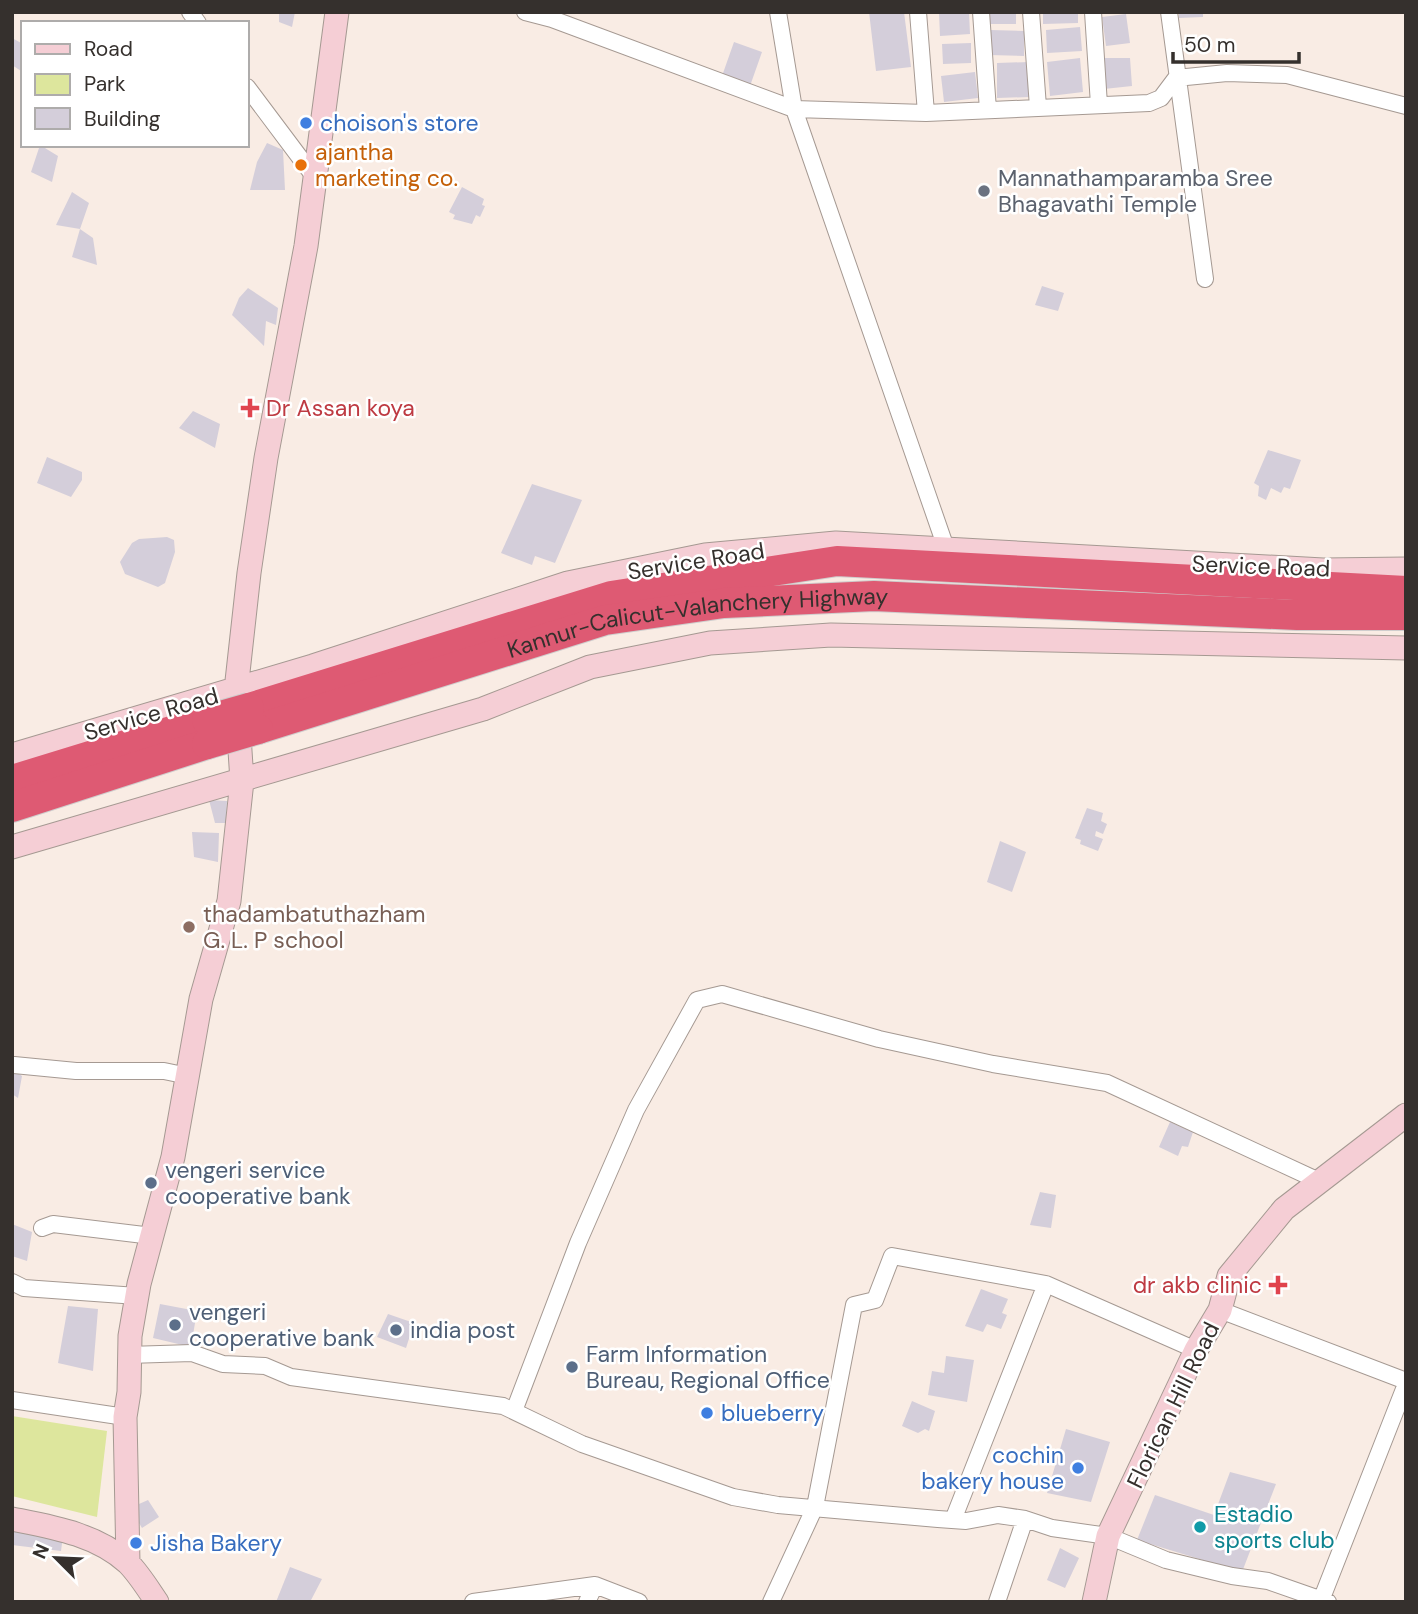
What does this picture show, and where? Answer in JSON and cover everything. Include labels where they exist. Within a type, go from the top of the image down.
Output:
[{"type":"highway","points":[[247,709],[611,596],[837,561],[1406,591]]},
{"type":"highway","name":"Kannur-Calicut-Valanchery Highway","points":[[12,807],[207,732],[247,709],[605,621],[724,603],[874,596],[1297,615],[1406,615]]},
{"type":"highway","points":[[12,780],[207,732]]},
{"type":"street","points":[[128,1563],[125,1417],[129,1392],[128,1355],[137,1296],[173,1157],[201,999],[229,901],[242,781],[266,458],[316,179],[337,12]]},
{"type":"street","points":[[525,12],[552,19],[794,108],[926,113],[1149,103],[1161,98],[1176,78],[1227,73],[1287,75],[1406,106]]},
{"type":"street","points":[[778,12],[794,108],[946,548]]},
{"type":"street","points":[[918,12],[926,113]]},
{"type":"street","points":[[981,12],[988,110]]},
{"type":"street","points":[[1031,12],[1038,107]]},
{"type":"street","points":[[1093,12],[1099,105]]},
{"type":"street","points":[[1169,12],[1205,279]]},
{"type":"street","points":[[248,89],[316,179]]},
{"type":"street","name":"Service Road","points":[[12,755],[247,709],[568,583],[705,555],[836,543],[1323,570],[1406,569]]},
{"type":"street","points":[[12,846],[482,709],[590,667],[710,643],[831,635],[1406,648]]},
{"type":"street","points":[[514,1411],[578,1243],[636,1110],[696,1000],[722,994],[879,1039],[993,1064],[1107,1083],[1321,1182]]},
{"type":"street","points":[[14,1065],[76,1071],[163,1071],[188,1076]]},
{"type":"street","name":"Florican Hill Road","points":[[1094,1602],[1108,1536],[1196,1350],[1220,1310],[1229,1276],[1284,1209],[1406,1115]]},
{"type":"street","points":[[42,1228],[53,1224],[152,1236]]},
{"type":"street","points":[[771,1602],[815,1507],[854,1305],[875,1300],[892,1256],[1046,1284],[1196,1350]]},
{"type":"street","points":[[12,1282],[24,1288],[137,1296]]},
{"type":"street","points":[[953,1520],[1046,1284]]},
{"type":"street","points":[[128,1355],[192,1353],[223,1364],[265,1366],[291,1377],[503,1406],[582,1444],[733,1497],[953,1520],[998,1515],[1052,1528],[1108,1536],[1166,1560],[1231,1576],[1268,1581],[1325,1600],[1406,1382],[1220,1310]]},
{"type":"street","points":[[12,1400],[125,1417]]},
{"type":"street","points":[[12,1519],[64,1529],[99,1544],[128,1563],[157,1602]]},
{"type":"street","points":[[997,1602],[1025,1520]]},
{"type":"street","points":[[473,1602],[595,1585],[639,1602]]},
{"type":"street","points":[[587,1602],[595,1585]]},
{"type":"green space","points":[[12,1416],[107,1431],[97,1517],[12,1496]]},
{"type":"building","points":[[279,12],[295,12],[292,27],[279,22]]},
{"type":"building","points":[[869,12],[904,12],[911,67],[876,71]]},
{"type":"building","points":[[939,12],[969,12],[970,34],[940,36]]},
{"type":"building","points":[[989,12],[1016,12],[1016,24],[989,24]]},
{"type":"building","points":[[1043,12],[1078,12],[1078,23],[1043,24]]},
{"type":"building","points":[[1179,12],[1203,12],[1203,17],[1179,18]]},
{"type":"building","points":[[1126,14],[1130,43],[1106,46],[1102,17]]},
{"type":"building","points":[[1080,27],[1082,51],[1047,53],[1046,30]]},
{"type":"building","points":[[990,30],[1024,31],[1024,56],[989,55]]},
{"type":"building","points":[[12,38],[21,43],[21,71],[12,65]]},
{"type":"building","points":[[734,42],[762,52],[750,86],[722,76]]},
{"type":"building","points":[[971,43],[971,63],[943,64],[942,44]]},
{"type":"building","points":[[1080,58],[1083,92],[1050,96],[1047,62]]},
{"type":"building","points":[[1103,58],[1130,58],[1132,86],[1104,89]]},
{"type":"building","points":[[1029,62],[1030,97],[997,98],[997,63]]},
{"type":"building","points":[[975,72],[978,98],[944,102],[941,76]]},
{"type":"building","points":[[267,143],[283,150],[285,190],[250,190],[257,162]]},
{"type":"building","points":[[39,147],[58,156],[52,182],[31,172]]},
{"type":"building","points":[[462,187],[484,199],[482,205],[485,206],[480,217],[476,215],[472,224],[453,219],[455,215],[449,212]]},
{"type":"building","points":[[72,192],[89,203],[80,229],[56,225]]},
{"type":"building","points":[[80,229],[93,238],[97,265],[72,257]]},
{"type":"building","points":[[1042,286],[1064,293],[1058,311],[1035,305]]},
{"type":"building","points":[[248,288],[278,308],[276,325],[266,321],[264,346],[232,315],[239,298]]},
{"type":"building","points":[[193,411],[220,424],[215,448],[179,428]]},
{"type":"building","points":[[1268,450],[1301,460],[1290,489],[1284,487],[1281,493],[1271,488],[1266,500],[1258,496],[1259,486],[1254,483]]},
{"type":"building","points":[[47,457],[82,472],[82,480],[71,497],[37,483]]},
{"type":"building","points":[[532,484],[582,500],[555,563],[535,556],[532,565],[501,553]]},
{"type":"building","points":[[167,537],[174,540],[175,552],[165,583],[158,587],[125,574],[120,562],[132,543],[139,539]]},
{"type":"building","points":[[209,800],[227,801],[226,823],[215,823]]},
{"type":"building","points":[[1087,808],[1103,813],[1101,821],[1107,824],[1103,834],[1096,831],[1095,836],[1103,839],[1098,851],[1080,844],[1081,840],[1075,838]]},
{"type":"building","points":[[192,832],[219,833],[218,862],[194,857]]},
{"type":"building","points":[[1000,841],[1026,852],[1012,892],[987,882]]},
{"type":"building","points":[[12,1069],[22,1076],[18,1098],[12,1094]]},
{"type":"building","points":[[1170,1122],[1193,1132],[1188,1147],[1182,1146],[1178,1156],[1159,1147]]},
{"type":"building","points":[[1040,1192],[1056,1195],[1051,1228],[1030,1225]]},
{"type":"building","points":[[12,1224],[32,1232],[27,1261],[12,1256]]},
{"type":"building","points":[[981,1289],[1008,1299],[1002,1313],[1007,1315],[1001,1329],[987,1324],[983,1332],[965,1326]]},
{"type":"building","name":"vengeri cooperative bank","points":[[160,1304],[197,1311],[191,1347],[153,1338]]},
{"type":"building","points":[[68,1306],[98,1309],[93,1371],[58,1363]]},
{"type":"building","name":"india post","points":[[388,1314],[414,1323],[406,1348],[377,1337]]},
{"type":"building","points":[[946,1356],[974,1360],[967,1402],[928,1395],[932,1371],[944,1373]]},
{"type":"building","points":[[912,1401],[935,1411],[929,1431],[925,1429],[918,1433],[902,1426]]},
{"type":"building","name":"cochin bakery house","points":[[1066,1429],[1110,1442],[1091,1502],[1047,1493]]},
{"type":"building","name":"Estadio sports club","points":[[1230,1472],[1276,1484],[1242,1572],[1137,1540],[1155,1495],[1214,1515]]},
{"type":"building","points":[[148,1500],[159,1517],[142,1528],[130,1508]]},
{"type":"building","points":[[12,1530],[63,1536],[61,1551],[12,1545]]},
{"type":"building","points":[[1060,1548],[1079,1558],[1065,1588],[1047,1580]]},
{"type":"building","points":[[290,1567],[322,1579],[310,1602],[276,1602]]},
{"type":"place","name":"choison's store","points":[[306,123]]},
{"type":"place","name":"ajantha marketing co.","points":[[301,165]]},
{"type":"place","name":"Mannathamparamba Sree Bhagavathi Temple","points":[[984,191]]},
{"type":"place","name":"Dr Assan koya","points":[[250,408]]},
{"type":"place","name":"thadambatuthazham G. L. P school","points":[[189,927]]},
{"type":"place","name":"vengeri service cooperative bank","points":[[151,1183]]},
{"type":"place","name":"dr akb clinic","points":[[1278,1285]]},
{"type":"place","name":"vengeri cooperative bank","points":[[175,1325]]},
{"type":"place","name":"india post","points":[[396,1330]]},
{"type":"place","name":"Farm Information Bureau, Regional Office","points":[[572,1367]]},
{"type":"place","name":"blueberry","points":[[707,1413]]},
{"type":"place","name":"cochin bakery house","points":[[1078,1468]]},
{"type":"place","name":"Estadio sports club","points":[[1200,1527]]},
{"type":"place","name":"Jisha Bakery","points":[[136,1543]]}]
